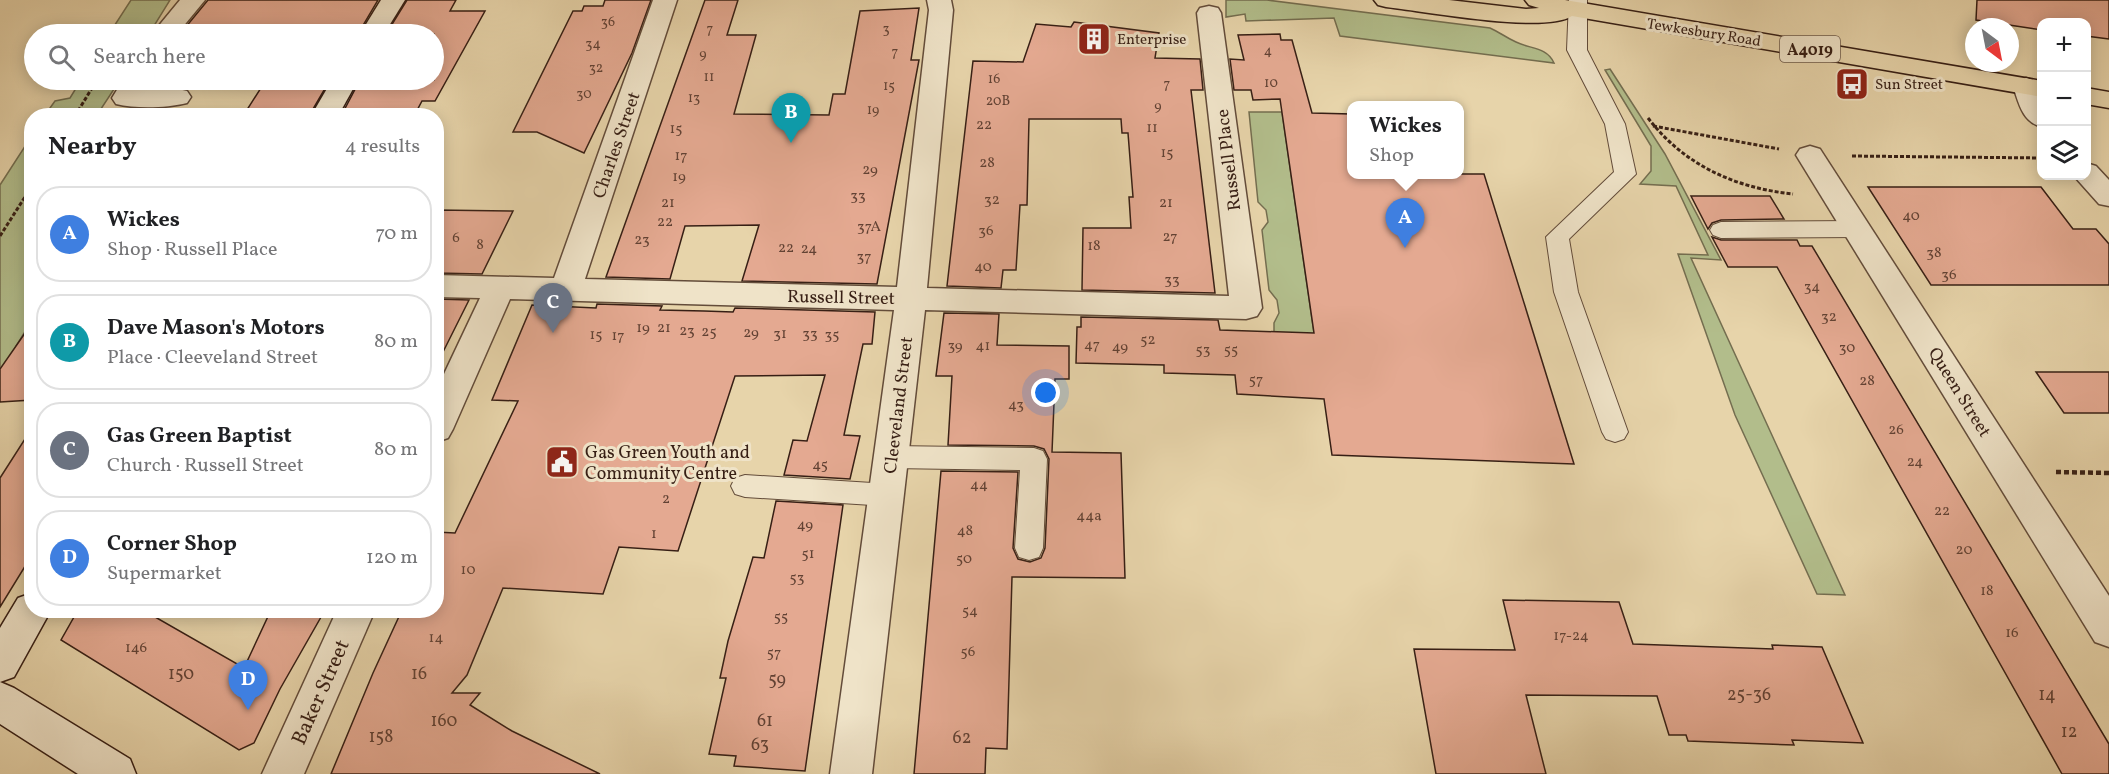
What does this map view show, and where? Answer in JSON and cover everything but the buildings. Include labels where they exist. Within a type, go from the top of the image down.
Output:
[{"type":"highway","name":"Tewkesbury Road","points":[[1386,0],[1526,16],[1578,6]]},
{"type":"highway","name":"Tewkesbury Road","points":[[1536,0],[2034,88]]},
{"type":"highway","points":[[2091,97],[2109,100]]},
{"type":"street","points":[[173,24],[193,0]]},
{"type":"street","points":[[378,24],[393,0]]},
{"type":"street","name":"Charles Street","points":[[566,290],[665,0]]},
{"type":"street","name":"Cleeveland Street","points":[[851,774],[888,495],[911,298],[941,10],[939,0]]},
{"type":"street","name":"Russell Place","points":[[1209,13],[1246,308]]},
{"type":"street","points":[[2034,88],[2037,114]]},
{"type":"street","points":[[130,90],[125,98],[178,98]]},
{"type":"street","points":[[329,108],[339,90]]},
{"type":"street","name":"Queen Street","points":[[1810,155],[2109,630]]},
{"type":"street","points":[[2091,177],[2109,197]]},
{"type":"street","name":"Russell Street","points":[[444,286],[1246,308]]},
{"type":"street","points":[[444,411],[500,287]]},
{"type":"street","points":[[0,664],[27,618]]},
{"type":"street","name":"Baker Street","points":[[283,774],[352,618]]},
{"type":"street","points":[[0,701],[115,774]]},
{"type":"lane","points":[[1578,6],[1577,50],[1615,124],[1625,174],[1557,237],[1566,292],[1615,432]]},
{"type":"lane","points":[[1721,230],[1858,229]]},
{"type":"lane","points":[[892,457],[1034,459],[1029,548]]},
{"type":"lane","points":[[745,486],[888,495]]},
{"type":"path","points":[[80,108],[92,90]]},
{"type":"path","points":[[1647,116],[1668,143],[1700,165],[1729,179],[1774,193],[1836,195]]},
{"type":"path","points":[[0,236],[24,198]]},
{"type":"path","points":[[2010,471],[2109,473]]},
{"type":"green space","points":[[131,0],[170,0],[155,24],[115,24]]},
{"type":"green space","points":[[1226,0],[1267,0],[1490,28],[1516,42],[1543,51],[1554,63],[1340,36],[1334,18],[1246,21],[1245,14],[1226,17]]},
{"type":"green space","points":[[1610,69],[1665,154],[1721,260],[1691,258],[1845,595],[1817,594],[1735,415],[1678,254],[1708,255],[1676,186],[1640,184],[1651,171],[1651,146],[1605,70]]},
{"type":"green space","points":[[75,90],[113,90],[102,108],[50,108],[55,101],[70,98]]},
{"type":"green space","points":[[1249,112],[1282,112],[1315,340],[1274,339],[1274,323],[1279,313],[1277,300],[1269,290],[1262,230],[1268,222],[1266,210],[1258,202]]},
{"type":"green space","points":[[24,148],[24,333],[0,380],[0,185]]},
{"type":"place","name":"Enterprise","points":[[1094,39]]},
{"type":"place","name":"Sun Street","points":[[1852,84]]},
{"type":"place","name":"Dave Mason's Motors","points":[[791,143]]},
{"type":"place","name":"Wickes","points":[[1405,248]]},
{"type":"place","name":"Gas Green Baptist","points":[[553,333]]},
{"type":"place","name":"Gas Green Youth and Community Centre","points":[[562,462]]},
{"type":"place","name":"Corner Shop","points":[[248,710]]}]
